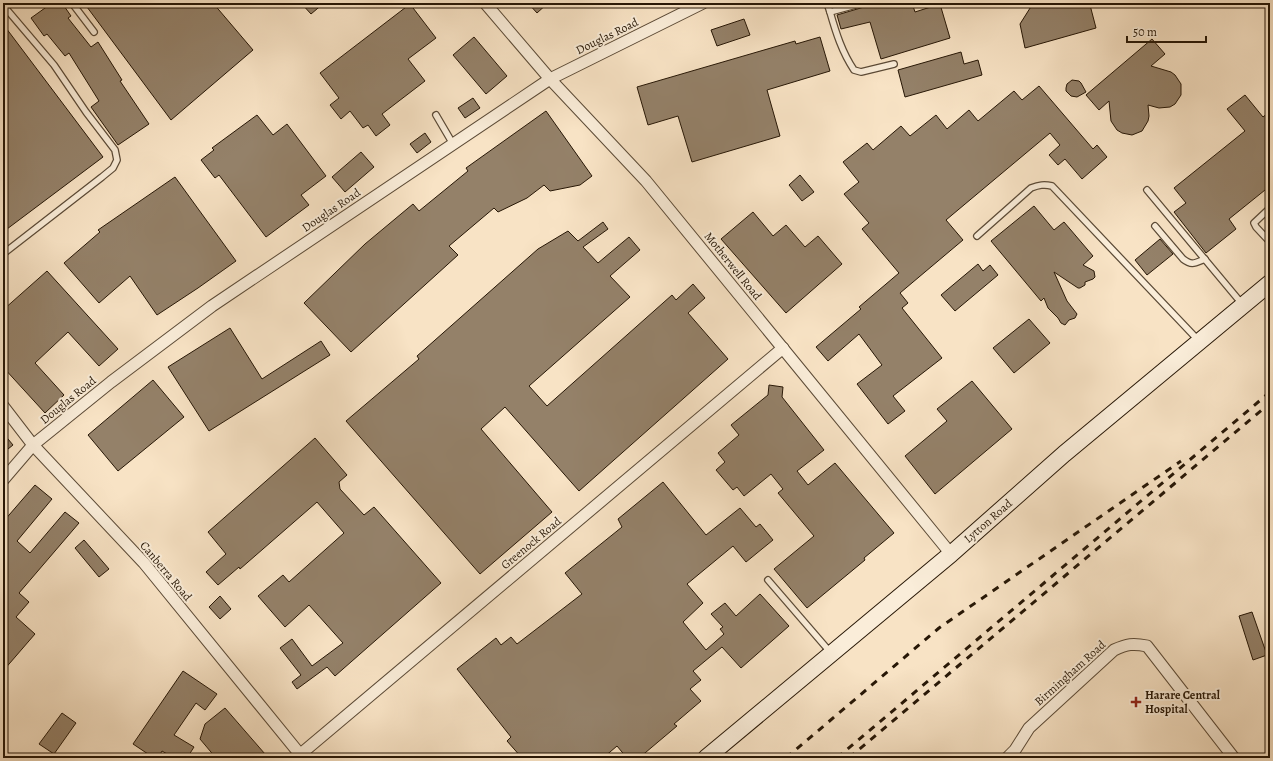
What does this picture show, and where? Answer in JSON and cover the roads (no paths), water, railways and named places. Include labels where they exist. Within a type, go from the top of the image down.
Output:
[{"type":"main road","name":"Lytton Road","points":[[706,758],[951,554],[1064,454],[1270,283]]},
{"type":"street","name":"Motherwell Road","points":[[485,3],[550,79],[646,181],[951,554]]},
{"type":"street","name":"Douglas Road","points":[[3,480],[33,445],[111,382],[212,306],[550,79],[687,6],[703,3]]},
{"type":"street","name":"Greenock Road","points":[[300,757],[783,348]]},
{"type":"street","name":"Canberra Road","points":[[3,406],[33,445],[144,563],[300,757]]},
{"type":"street","name":"Birmingham Road","points":[[1007,758],[1015,750],[1029,728],[1114,650],[1134,643],[1147,646],[1234,758]]},
{"type":"lane","points":[[72,3],[94,32]]},
{"type":"lane","points":[[827,3],[838,39],[848,61],[854,70],[861,72],[894,64]]},
{"type":"lane","points":[[830,12],[863,3]]},
{"type":"lane","points":[[3,5],[54,65],[86,112],[115,150],[117,160],[112,168],[102,177],[3,254]]},
{"type":"lane","points":[[436,115],[453,144]]},
{"type":"lane","points":[[977,236],[1031,188],[1038,185],[1052,186],[1199,342]]},
{"type":"lane","points":[[1147,190],[1244,305]]},
{"type":"lane","points":[[1270,208],[1254,223],[1270,242]]},
{"type":"lane","points":[[1155,226],[1188,263],[1192,264],[1205,259]]},
{"type":"lane","points":[[768,580],[832,653]]},
{"type":"railway","points":[[837,758],[1270,392]]},
{"type":"railway","points":[[849,758],[1270,403]]},
{"type":"railway","points":[[786,758],[939,628],[1181,461]]},
{"type":"place","name":"Harare Central Hospital","points":[[1136,702]]}]
